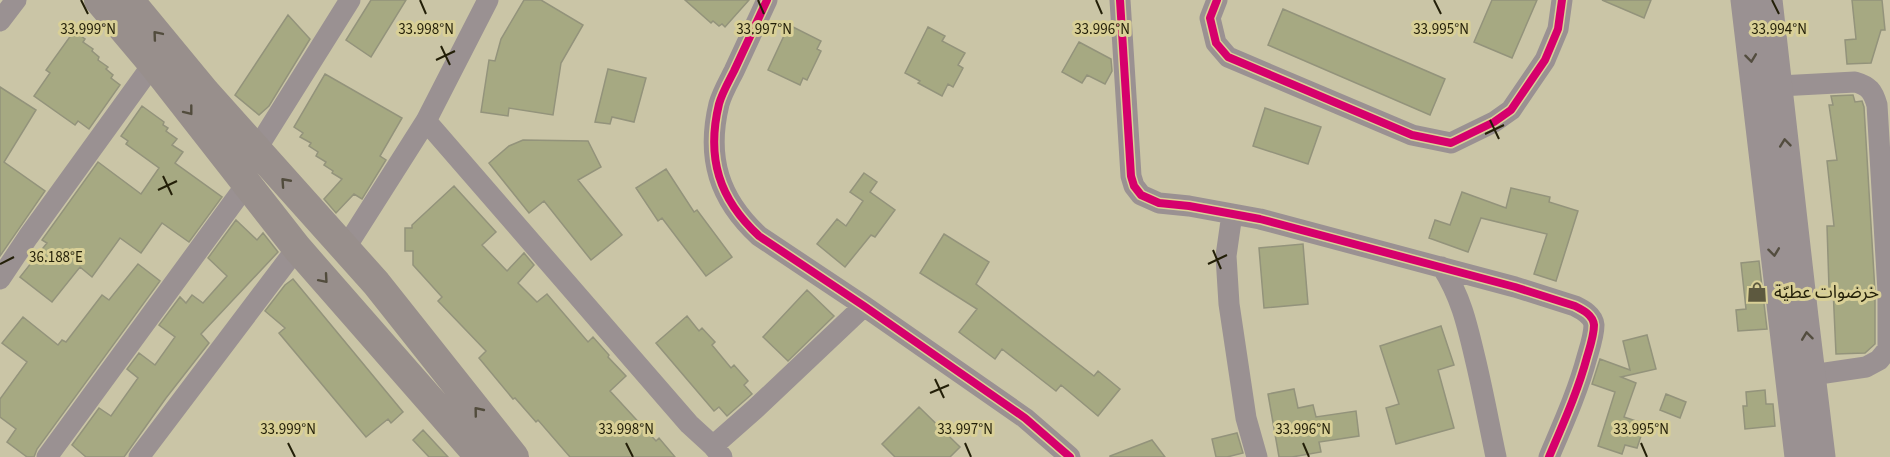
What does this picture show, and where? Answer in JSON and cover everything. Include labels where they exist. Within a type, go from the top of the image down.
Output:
[{"type":"main road","points":[[99,0],[153,64],[292,242],[480,457]]},
{"type":"main road","points":[[129,0],[205,92],[376,282],[514,457]]},
{"type":"main road","points":[[292,242],[292,230],[316,216]]},
{"type":"main road","points":[[349,308],[366,296],[376,282]]},
{"type":"street","points":[[0,21],[16,0]]},
{"type":"street","points":[[256,150],[351,0]]},
{"type":"street","points":[[346,247],[426,121],[488,0]]},
{"type":"street","points":[[767,0],[720,103],[713,145],[717,172],[731,204],[744,222],[759,236],[1025,418],[1071,457]]},
{"type":"street","points":[[1120,0],[1131,176],[1134,186],[1142,195],[1160,203],[1260,219],[1442,267],[1545,296],[1583,310],[1591,316],[1594,323],[1592,340],[1580,385],[1549,457]]},
{"type":"street","points":[[1217,0],[1210,18],[1216,43],[1228,57],[1412,135],[1451,143],[1494,122],[1511,110],[1545,60],[1558,29],[1562,0]]},
{"type":"street","points":[[1744,0],[1798,457]]},
{"type":"street","points":[[1769,0],[1822,457]]},
{"type":"street","points":[[0,279],[153,64]]},
{"type":"street","points":[[1779,86],[1855,82],[1867,86],[1873,93],[1877,105],[1888,292],[1887,349],[1879,360],[1866,367],[1812,375]]},
{"type":"street","points":[[426,121],[688,424],[717,452],[755,409],[864,306]]},
{"type":"street","points":[[47,457],[246,185]]},
{"type":"street","points":[[1232,214],[1226,256],[1229,304],[1246,418],[1257,457]]},
{"type":"street","points":[[139,457],[292,242]]},
{"type":"street","points":[[1442,267],[1463,309],[1484,393],[1496,457]]},
{"type":"building","points":[[371,0],[406,0],[371,57],[346,40]]},
{"type":"building","points":[[524,0],[541,0],[583,25],[561,63],[553,115],[509,108],[508,116],[481,112],[489,60],[495,61],[501,39]]},
{"type":"building","points":[[685,0],[749,0],[725,27],[713,21],[711,23]]},
{"type":"building","points":[[1492,0],[1537,0],[1512,58],[1474,42]]},
{"type":"building","points":[[1602,0],[1651,0],[1644,18]]},
{"type":"building","points":[[1852,0],[1882,0],[1885,30],[1881,30],[1871,63],[1847,64],[1845,40],[1856,39]]},
{"type":"building","points":[[1283,9],[1445,79],[1430,115],[1268,45]]},
{"type":"building","points":[[288,15],[310,39],[269,106],[259,115],[235,95]]},
{"type":"building","points":[[789,25],[821,41],[817,49],[821,51],[807,80],[803,78],[800,85],[768,70]]},
{"type":"building","points":[[928,27],[945,36],[942,41],[965,53],[958,65],[963,68],[953,87],[948,84],[942,96],[905,73]]},
{"type":"building","points":[[74,31],[85,39],[83,42],[93,49],[92,51],[99,57],[98,60],[108,67],[106,69],[113,75],[111,78],[120,85],[89,129],[78,121],[75,125],[34,96],[50,73],[46,70]]},
{"type":"building","points":[[1079,42],[1111,59],[1112,71],[1105,84],[1087,75],[1082,83],[1062,72]]},
{"type":"building","points":[[608,69],[646,78],[634,122],[612,117],[610,124],[595,122]]},
{"type":"building","points":[[325,74],[402,118],[380,156],[386,160],[362,199],[354,194],[336,213],[324,199],[342,179],[324,165],[326,162],[316,156],[318,152],[309,146],[311,143],[300,137],[303,133],[294,127]]},
{"type":"building","points":[[0,87],[36,110],[4,162],[45,191],[0,256]]},
{"type":"building","points":[[1853,95],[1855,102],[1862,101],[1864,107],[1875,292],[1875,344],[1865,353],[1836,354],[1833,288],[1829,288],[1827,226],[1834,226],[1827,161],[1837,160],[1829,105],[1833,105],[1831,96]]},
{"type":"building","points":[[142,106],[164,122],[163,125],[168,128],[166,131],[177,139],[172,145],[183,152],[175,163],[222,197],[189,242],[162,223],[141,253],[120,238],[92,277],[80,267],[52,302],[20,277],[47,243],[42,240],[98,162],[141,194],[159,168],[126,144],[128,141],[121,136]]},
{"type":"building","points":[[1265,108],[1321,127],[1308,164],[1253,146]]},
{"type":"building","points":[[523,140],[588,141],[601,167],[578,180],[622,235],[591,260],[544,201],[529,213],[489,163],[509,146]]},
{"type":"building","points":[[666,169],[694,212],[697,210],[732,257],[706,276],[662,218],[658,221],[636,188]]},
{"type":"building","points":[[864,173],[877,182],[870,192],[895,210],[875,237],[871,235],[845,267],[817,244],[837,219],[846,226],[863,201],[850,192]]},
{"type":"building","points":[[454,186],[496,232],[482,245],[507,271],[524,253],[534,265],[518,283],[537,302],[547,294],[588,342],[593,337],[626,376],[610,391],[656,441],[659,438],[675,457],[570,457],[538,420],[536,422],[515,398],[513,399],[479,358],[486,351],[438,301],[442,297],[413,265],[413,251],[405,251],[405,228],[412,228],[412,225]]},
{"type":"building","points":[[1511,188],[1550,197],[1549,202],[1578,211],[1556,281],[1534,274],[1547,234],[1481,218],[1468,252],[1429,238],[1435,220],[1450,225],[1462,192],[1506,208]]},
{"type":"building","points":[[236,220],[257,240],[263,233],[278,252],[201,334],[209,343],[124,457],[86,457],[72,445],[99,408],[111,416],[138,378],[127,369],[139,353],[155,365],[175,337],[159,325],[180,297],[186,303],[192,295],[203,303],[227,276],[208,258]]},
{"type":"building","points":[[944,234],[989,262],[976,284],[1094,376],[1098,371],[1120,389],[1098,416],[1061,385],[1056,391],[1002,349],[995,359],[959,332],[977,309],[920,273]]},
{"type":"building","points":[[1303,244],[1308,304],[1264,308],[1259,248]]},
{"type":"building","points":[[1759,261],[1767,329],[1738,331],[1736,310],[1746,309],[1741,263]]},
{"type":"building","points":[[138,264],[160,281],[37,449],[34,457],[27,457],[7,442],[16,429],[0,417],[0,399],[27,362],[2,343],[23,317],[58,345],[62,340],[66,342],[102,295],[109,300]]},
{"type":"building","points":[[293,279],[403,412],[391,423],[388,419],[366,437],[279,333],[285,328],[265,311],[285,285]]},
{"type":"building","points":[[807,290],[834,316],[788,361],[763,337]]},
{"type":"building","points":[[687,316],[699,331],[702,328],[715,342],[712,345],[731,368],[734,365],[748,381],[744,385],[752,394],[727,416],[719,407],[714,411],[656,343]]},
{"type":"building","points":[[1441,326],[1454,365],[1438,370],[1454,428],[1396,444],[1386,408],[1399,404],[1380,346]]},
{"type":"building","points":[[1647,335],[1656,369],[1621,377],[1636,383],[1624,417],[1645,424],[1637,448],[1625,445],[1622,454],[1598,446],[1615,392],[1592,384],[1600,359],[1630,370],[1623,341]]},
{"type":"building","points":[[1294,389],[1298,408],[1313,405],[1316,417],[1356,411],[1359,436],[1319,442],[1321,452],[1279,457],[1268,394]]},
{"type":"building","points":[[1765,390],[1766,404],[1773,404],[1775,426],[1745,429],[1743,406],[1747,406],[1746,392]]},
{"type":"building","points":[[1666,394],[1686,402],[1680,418],[1660,410]]},
{"type":"building","points":[[919,407],[960,447],[950,457],[895,457],[882,444]]},
{"type":"building","points":[[423,430],[448,457],[429,457],[413,440]]},
{"type":"building","points":[[1237,433],[1243,453],[1216,457],[1212,439]]},
{"type":"building","points":[[1152,440],[1165,457],[1110,457],[1110,456]]},
{"type":"cycle path","points":[[767,0],[722,96],[715,124],[715,160],[725,192],[734,207],[759,236],[1025,418],[1070,457]]},
{"type":"cycle path","points":[[1120,0],[1131,176],[1134,186],[1141,195],[1159,203],[1260,219],[1515,287],[1575,306],[1590,316],[1594,325],[1591,345],[1575,395],[1549,457]]},
{"type":"cycle path","points":[[1217,0],[1210,18],[1216,43],[1228,57],[1412,135],[1451,143],[1494,122],[1511,110],[1545,60],[1558,29],[1562,0]]},
{"type":"place","name":"خرضوات عطيّة","points":[[1757,292]]}]
